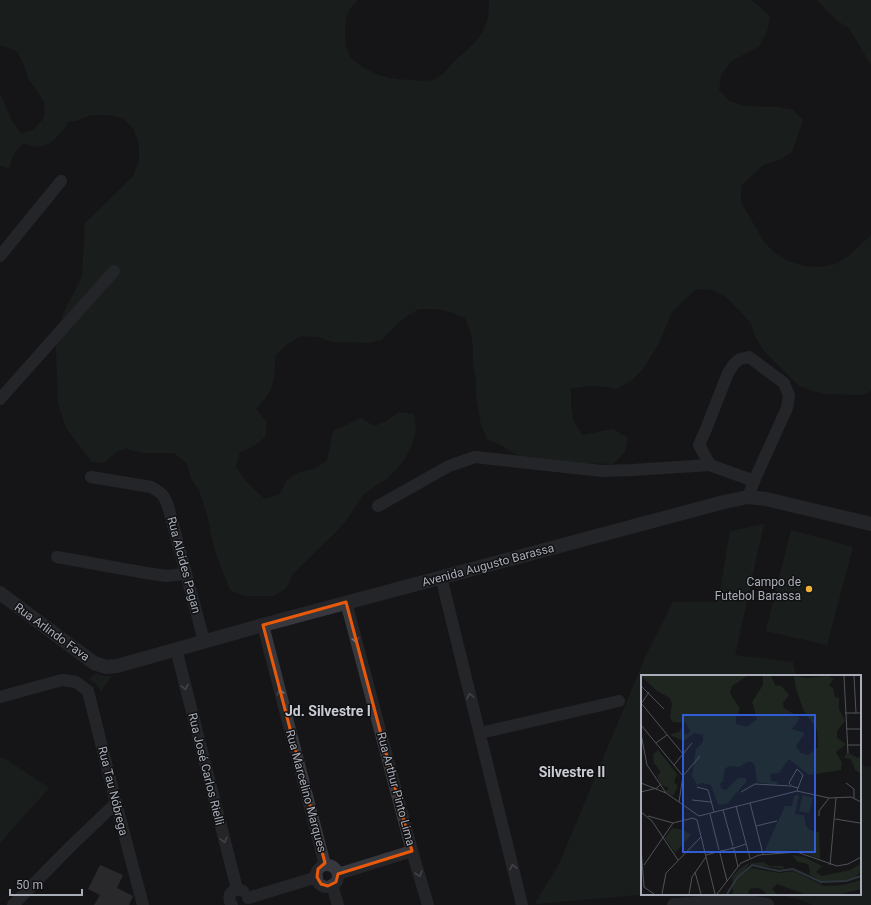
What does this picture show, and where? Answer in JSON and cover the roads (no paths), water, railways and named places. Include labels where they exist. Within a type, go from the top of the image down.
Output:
[{"type":"street","points":[[0,256],[61,181]]},
{"type":"street","points":[[0,399],[114,271]]},
{"type":"street","points":[[710,465],[699,445],[728,373],[734,364],[749,357],[784,383],[789,395],[787,408],[754,481],[748,498]]},
{"type":"street","points":[[378,506],[449,466],[475,457],[602,471],[710,465],[754,481]]},
{"type":"street","name":"Rua Alcides Pagan","points":[[91,477],[151,487],[164,496],[204,641]]},
{"type":"street","name":"Avenida Augusto Barassa","points":[[106,667],[117,666],[346,602],[724,502],[748,498],[766,499],[871,524]]},
{"type":"street","points":[[57,557],[166,576],[186,574]]},
{"type":"street","points":[[441,577],[522,905]]},
{"type":"street","name":"Rua Arlindo Fava","points":[[0,594],[94,663],[106,667]]},
{"type":"street","name":"Rua Arthur Pinto Lima","points":[[346,602],[412,851],[428,905]]},
{"type":"street","name":"Rua Marcelino Marques","points":[[263,625],[325,865]]},
{"type":"street","name":"Rua José Carlos Rielli","points":[[176,649],[237,889]]},
{"type":"street","name":"Rua Tau Nóbrega","points":[[0,697],[62,680],[76,682],[88,691],[143,905]]},
{"type":"street","points":[[480,733],[620,701]]},
{"type":"street","points":[[13,905],[116,803]]},
{"type":"street","points":[[338,874],[412,851]]},
{"type":"street","points":[[325,865],[334,867],[338,874],[336,882],[332,885],[324,886],[320,884],[316,878],[318,869],[325,865]]},
{"type":"street","points":[[227,904],[230,894],[237,889],[246,893],[246,901],[316,878]]},
{"type":"street","points":[[332,885],[338,905]]},
{"type":"street","points":[[674,905],[717,902],[753,902],[767,905]]},
{"type":"place","name":"Campo de Futebol Barassa","points":[[809,589]]},
{"type":"district","name":"Jd. Silvestre I","points":[[328,711]]},
{"type":"district","name":"Silvestre II","points":[[572,772]]}]
